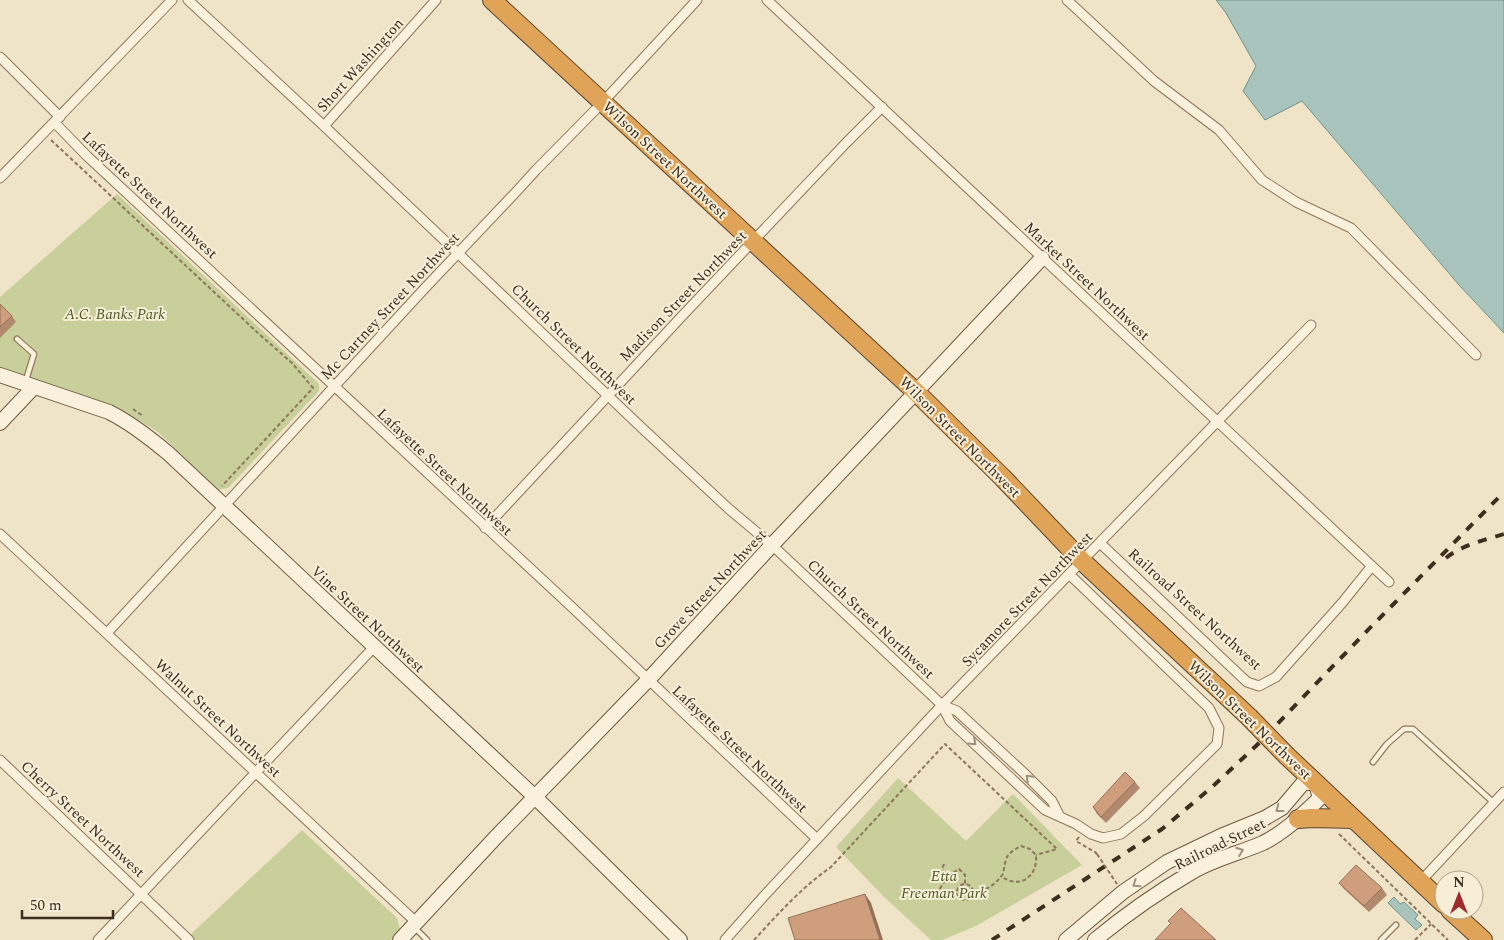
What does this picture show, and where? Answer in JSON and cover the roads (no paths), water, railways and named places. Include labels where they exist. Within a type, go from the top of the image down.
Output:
[{"type":"highway","name":"Wilson Street Northwest","points":[[492,0],[917,393],[1003,478],[1082,561],[1249,717],[1316,784],[1434,895]]},
{"type":"highway","points":[[1298,819],[1353,819]]},
{"type":"highway","points":[[1461,920],[1483,940]]},
{"type":"street","points":[[0,178],[172,0]]},
{"type":"street","name":"Church Street Northwest","points":[[188,0],[324,126],[729,510],[772,545],[942,706],[950,721],[1045,810],[1059,815],[1091,834],[1103,838],[1121,834],[1144,816],[1217,744],[1219,728],[1210,708],[1069,574]]},
{"type":"street","name":"Short Washington","points":[[324,126],[436,0]]},
{"type":"street","name":"Mc Cartney Street Northwest","points":[[107,633],[333,387],[697,0]]},
{"type":"street","name":"Market Street Northwest","points":[[767,0],[1389,582]]},
{"type":"street","points":[[1067,0],[1154,81],[1219,130],[1262,180],[1296,202],[1351,228],[1476,355]]},
{"type":"street","name":"Lafayette Street Northwest","points":[[0,57],[87,156],[333,387],[575,610],[817,840]]},
{"type":"street","name":"Madison Street Northwest","points":[[485,528],[846,143],[882,108]]},
{"type":"street","name":"Grove Street Northwest","points":[[400,940],[648,680],[1042,258]]},
{"type":"street","name":"Sycamore Street Northwest","points":[[725,940],[942,706],[1311,325]]},
{"type":"street","name":"Vine Street Northwest","points":[[0,375],[109,412],[145,434],[169,454],[535,797],[680,940]]},
{"type":"street","points":[[0,424],[29,385]]},
{"type":"street","name":"Walnut Street Northwest","points":[[0,534],[256,771],[415,924]]},
{"type":"street","name":"Railroad Street Northwest","points":[[1100,543],[1247,682],[1259,686],[1276,677],[1342,603],[1371,567]]},
{"type":"street","points":[[98,940],[374,647]]},
{"type":"street","name":"Cherry Street Northwest","points":[[0,760],[142,893],[189,940]]},
{"type":"street","points":[[1066,940],[1123,892],[1167,862],[1221,836],[1265,818],[1282,808],[1304,782],[1316,784]]},
{"type":"street","name":"Railroad Street","points":[[1095,940],[1130,912],[1193,872],[1276,836],[1298,819],[1320,798],[1316,784]]},
{"type":"street","points":[[1420,882],[1504,792]]},
{"type":"lane","points":[[17,339],[34,354],[29,385]]},
{"type":"lane","points":[[1372,762],[1404,728],[1413,729],[1494,803]]},
{"type":"lane","points":[[415,924],[427,940]]},
{"type":"lane","points":[[1381,940],[1396,925]]},
{"type":"water","points":[[1216,0],[1504,0],[1504,333],[1459,285],[1302,101],[1265,120],[1243,91],[1256,66],[1226,13]]},
{"type":"water","points":[[1394,897],[1400,904],[1404,902],[1418,915],[1415,919],[1422,925],[1416,930],[1388,903]]},
{"type":"railway","points":[[992,940],[1162,829],[1211,788],[1257,745],[1504,492]]},
{"type":"railway","points":[[1446,558],[1466,546],[1504,534]]},
{"type":"park label","name":"A.C. Banks Park","points":[[115,314]]},
{"type":"park label","name":"Etta Freeman Park","points":[[944,884]]}]
